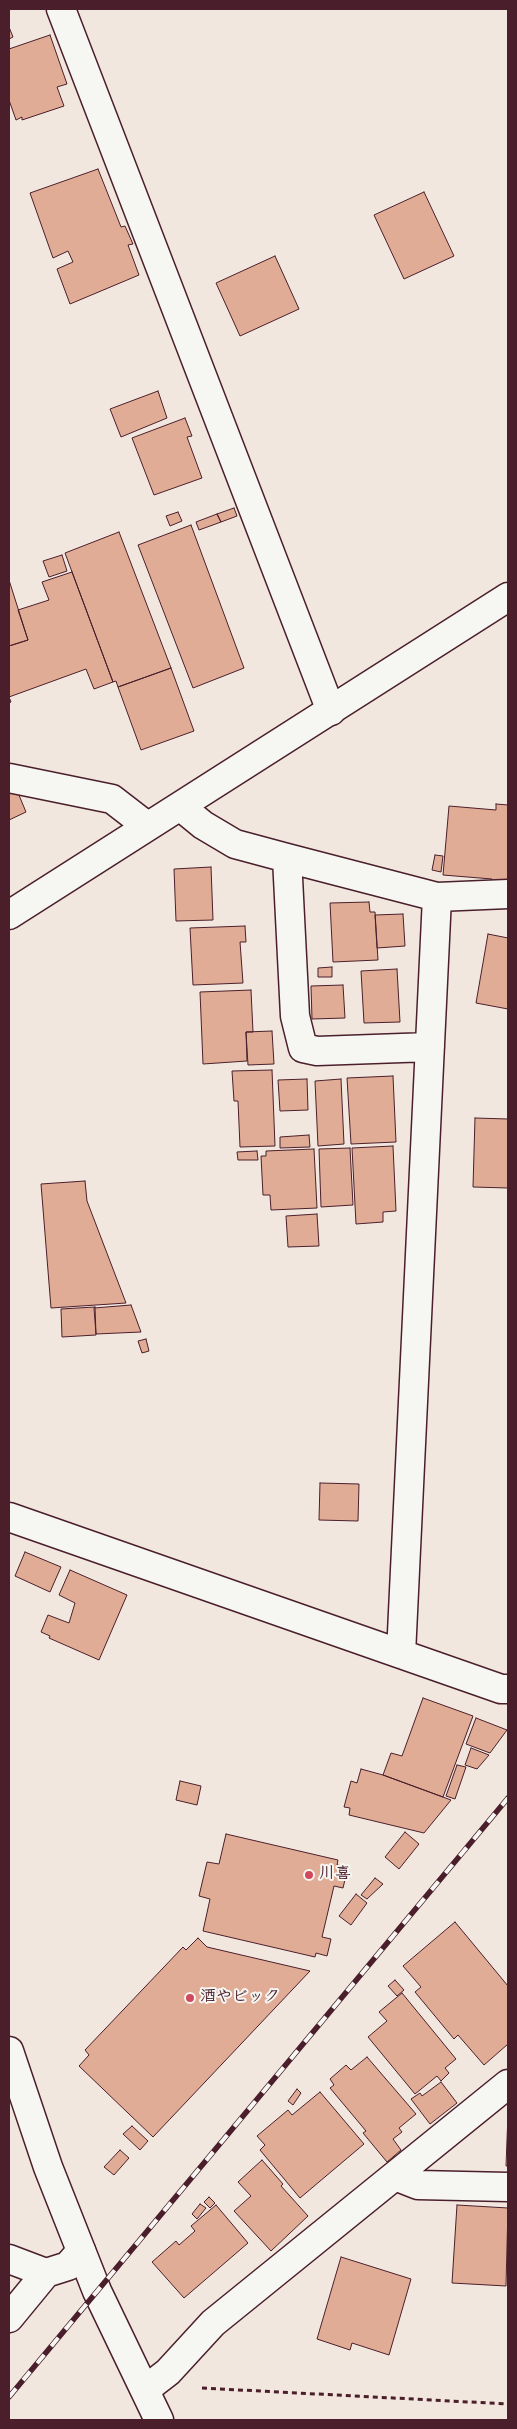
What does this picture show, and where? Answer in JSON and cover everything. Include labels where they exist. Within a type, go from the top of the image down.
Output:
[{"type":"street","points":[[61,9],[331,711]]},
{"type":"street","points":[[9,915],[508,597]]},
{"type":"street","points":[[9,778],[112,799],[147,826]]},
{"type":"street","points":[[181,807],[203,825],[235,844],[287,858],[437,897],[508,894]]},
{"type":"street","points":[[287,858],[295,1016],[303,1048],[317,1051],[430,1047]]},
{"type":"street","points":[[400,1654],[437,897]]},
{"type":"street","points":[[9,1517],[501,1689],[508,1689]]},
{"type":"street","points":[[9,2051],[48,2167],[97,2291],[146,2389],[159,2420]]},
{"type":"street","points":[[146,2389],[168,2372],[213,2323],[508,2084]]},
{"type":"street","points":[[395,2176],[418,2185],[508,2186]]},
{"type":"street","points":[[9,2318],[46,2273],[68,2266],[81,2251]]},
{"type":"street","points":[[9,2259],[46,2273]]},
{"type":"path","points":[[195,2388],[508,2404]]},
{"type":"building","points":[[9,27],[13,37],[9,39]]},
{"type":"building","points":[[50,35],[67,84],[57,87],[64,106],[22,120],[22,117],[16,120],[9,100],[9,49]]},
{"type":"building","points":[[98,169],[121,227],[125,226],[133,244],[128,245],[139,275],[70,304],[57,269],[73,262],[68,251],[53,258],[30,193]]},
{"type":"building","points":[[424,192],[454,256],[404,279],[374,215]]},
{"type":"building","points":[[275,256],[299,309],[240,336],[216,283]]},
{"type":"building","points":[[158,391],[167,418],[121,437],[110,409]]},
{"type":"building","points":[[185,418],[192,436],[187,437],[202,478],[154,495],[132,438]]},
{"type":"building","points":[[234,508],[237,516],[221,522],[217,514]]},
{"type":"building","points":[[178,512],[182,521],[170,526],[166,516]]},
{"type":"building","points":[[217,514],[221,522],[199,530],[196,522]]},
{"type":"building","points":[[191,525],[244,668],[193,688],[138,545]]},
{"type":"building","points":[[119,532],[171,668],[118,687],[116,681],[113,682],[65,553]]},
{"type":"building","points":[[62,555],[67,571],[49,577],[43,561]]},
{"type":"building","points":[[72,572],[113,682],[94,689],[86,669],[9,697],[9,646],[28,640],[18,610],[49,600],[42,582]]},
{"type":"building","points":[[9,580],[28,640],[9,646]]},
{"type":"building","points":[[171,668],[194,731],[141,750],[118,687]]},
{"type":"building","points":[[16,788],[26,812],[9,820],[9,792]]},
{"type":"building","points":[[496,804],[508,805],[508,886],[492,884],[492,879],[443,875],[449,806],[496,810]]},
{"type":"building","points":[[435,855],[443,856],[441,872],[432,870]]},
{"type":"building","points":[[211,867],[213,920],[176,921],[174,869]]},
{"type":"building","points":[[369,902],[370,912],[375,912],[378,960],[333,962],[330,903]]},
{"type":"building","points":[[403,914],[405,946],[377,948],[375,915]]},
{"type":"building","points":[[245,926],[246,942],[240,942],[243,983],[193,985],[190,928]]},
{"type":"building","points":[[488,934],[508,938],[508,1009],[476,1003]]},
{"type":"building","points":[[332,967],[332,977],[318,977],[318,968]]},
{"type":"building","points":[[397,969],[400,1022],[364,1023],[361,971]]},
{"type":"building","points":[[343,985],[345,1018],[312,1019],[311,986]]},
{"type":"building","points":[[251,990],[253,1032],[246,1032],[247,1061],[203,1064],[200,992]]},
{"type":"building","points":[[272,1031],[274,1064],[248,1065],[246,1032]]},
{"type":"building","points":[[272,1070],[275,1146],[240,1147],[238,1101],[234,1101],[232,1071]]},
{"type":"building","points":[[393,1076],[396,1142],[351,1144],[347,1078]]},
{"type":"building","points":[[307,1079],[308,1110],[280,1111],[278,1080]]},
{"type":"building","points":[[341,1079],[344,1144],[318,1146],[315,1081]]},
{"type":"building","points":[[475,1118],[508,1119],[508,1188],[473,1187]]},
{"type":"building","points":[[309,1135],[310,1147],[280,1148],[280,1137]]},
{"type":"building","points":[[393,1146],[396,1211],[383,1212],[383,1222],[356,1224],[352,1148]]},
{"type":"building","points":[[350,1148],[353,1205],[321,1207],[319,1149]]},
{"type":"building","points":[[314,1149],[317,1208],[271,1210],[270,1195],[263,1195],[261,1156],[266,1156],[266,1151]]},
{"type":"building","points":[[257,1151],[258,1160],[238,1160],[237,1152]]},
{"type":"building","points":[[85,1181],[87,1201],[126,1303],[51,1308],[41,1184]]},
{"type":"building","points":[[317,1214],[319,1246],[288,1247],[286,1216]]},
{"type":"building","points":[[131,1305],[141,1332],[96,1334],[94,1308]]},
{"type":"building","points":[[95,1307],[96,1335],[62,1337],[61,1309]]},
{"type":"building","points":[[146,1339],[149,1351],[142,1353],[138,1341]]},
{"type":"building","points":[[320,1483],[359,1484],[358,1521],[319,1520]]},
{"type":"building","points":[[25,1552],[61,1567],[50,1592],[15,1576]]},
{"type":"building","points":[[70,1570],[127,1595],[99,1660],[49,1638],[50,1636],[41,1632],[48,1615],[69,1623],[75,1603],[59,1595]]},
{"type":"building","points":[[423,1698],[473,1716],[443,1797],[383,1775],[391,1753],[402,1756]]},
{"type":"building","points":[[476,1718],[507,1730],[490,1753],[466,1744]]},
{"type":"building","points":[[471,1748],[489,1755],[477,1769],[465,1765]]},
{"type":"building","points":[[457,1765],[466,1767],[455,1799],[446,1796]]},
{"type":"building","points":[[361,1769],[451,1800],[424,1833],[349,1815],[350,1808],[344,1807],[351,1781],[357,1783]]},
{"type":"building","points":[[180,1781],[201,1786],[197,1805],[176,1800]]},
{"type":"building","points":[[405,1832],[419,1844],[399,1869],[385,1857]]},
{"type":"building","points":[[226,1834],[338,1860],[337,1865],[348,1867],[343,1888],[334,1886],[322,1937],[331,1939],[327,1956],[316,1953],[315,1957],[203,1931],[210,1899],[199,1896],[207,1862],[219,1864]]},
{"type":"building","points":[[375,1878],[383,1884],[367,1899],[361,1895]]},
{"type":"building","points":[[356,1894],[367,1903],[351,1925],[339,1916]]},
{"type":"building","points":[[455,1922],[508,1986],[508,2044],[484,2065],[458,2035],[454,2039],[415,1992],[421,1987],[403,1966]]},
{"type":"building","points":[[198,1938],[207,1947],[310,1971],[153,2137],[79,2066],[89,2055],[85,2050],[183,1947],[186,1950]]},
{"type":"building","points":[[395,1980],[404,1990],[397,1996],[388,1986]]},
{"type":"building","points":[[402,1993],[456,2059],[445,2068],[449,2073],[441,2081],[437,2076],[415,2094],[368,2037],[387,2021],[379,2012]]},
{"type":"building","points":[[367,2057],[416,2114],[399,2128],[402,2132],[393,2139],[401,2150],[387,2162],[363,2133],[366,2131],[330,2088],[334,2085],[330,2079],[346,2065],[351,2070]]},
{"type":"building","points":[[441,2082],[457,2103],[430,2124],[411,2099],[420,2093],[422,2096]]},
{"type":"building","points":[[297,2089],[301,2093],[293,2105],[288,2101]]},
{"type":"building","points":[[320,2092],[364,2144],[300,2198],[260,2150],[265,2145],[257,2136],[288,2110],[292,2115]]},
{"type":"building","points":[[508,2114],[508,2166],[506,2166]]},
{"type":"building","points":[[132,2126],[148,2141],[140,2150],[123,2134]]},
{"type":"building","points":[[120,2150],[129,2158],[114,2175],[104,2167]]},
{"type":"building","points":[[262,2160],[283,2184],[281,2186],[308,2216],[271,2251],[234,2211],[251,2196],[238,2182]]},
{"type":"building","points":[[209,2197],[215,2203],[210,2208],[204,2202]]},
{"type":"building","points":[[200,2204],[206,2208],[197,2219],[192,2214]]},
{"type":"building","points":[[216,2205],[248,2243],[184,2298],[152,2262],[176,2241],[179,2245],[195,2231],[191,2226]]},
{"type":"building","points":[[457,2205],[508,2208],[506,2286],[452,2283]]},
{"type":"building","points":[[341,2257],[411,2279],[389,2355],[352,2343],[350,2350],[317,2339]]},
{"type":"railway","points":[[9,2397],[508,1798]]},
{"type":"place","name":"川喜","points":[[309,1875]]},
{"type":"place","name":"酒やビック","points":[[190,1998]]}]
